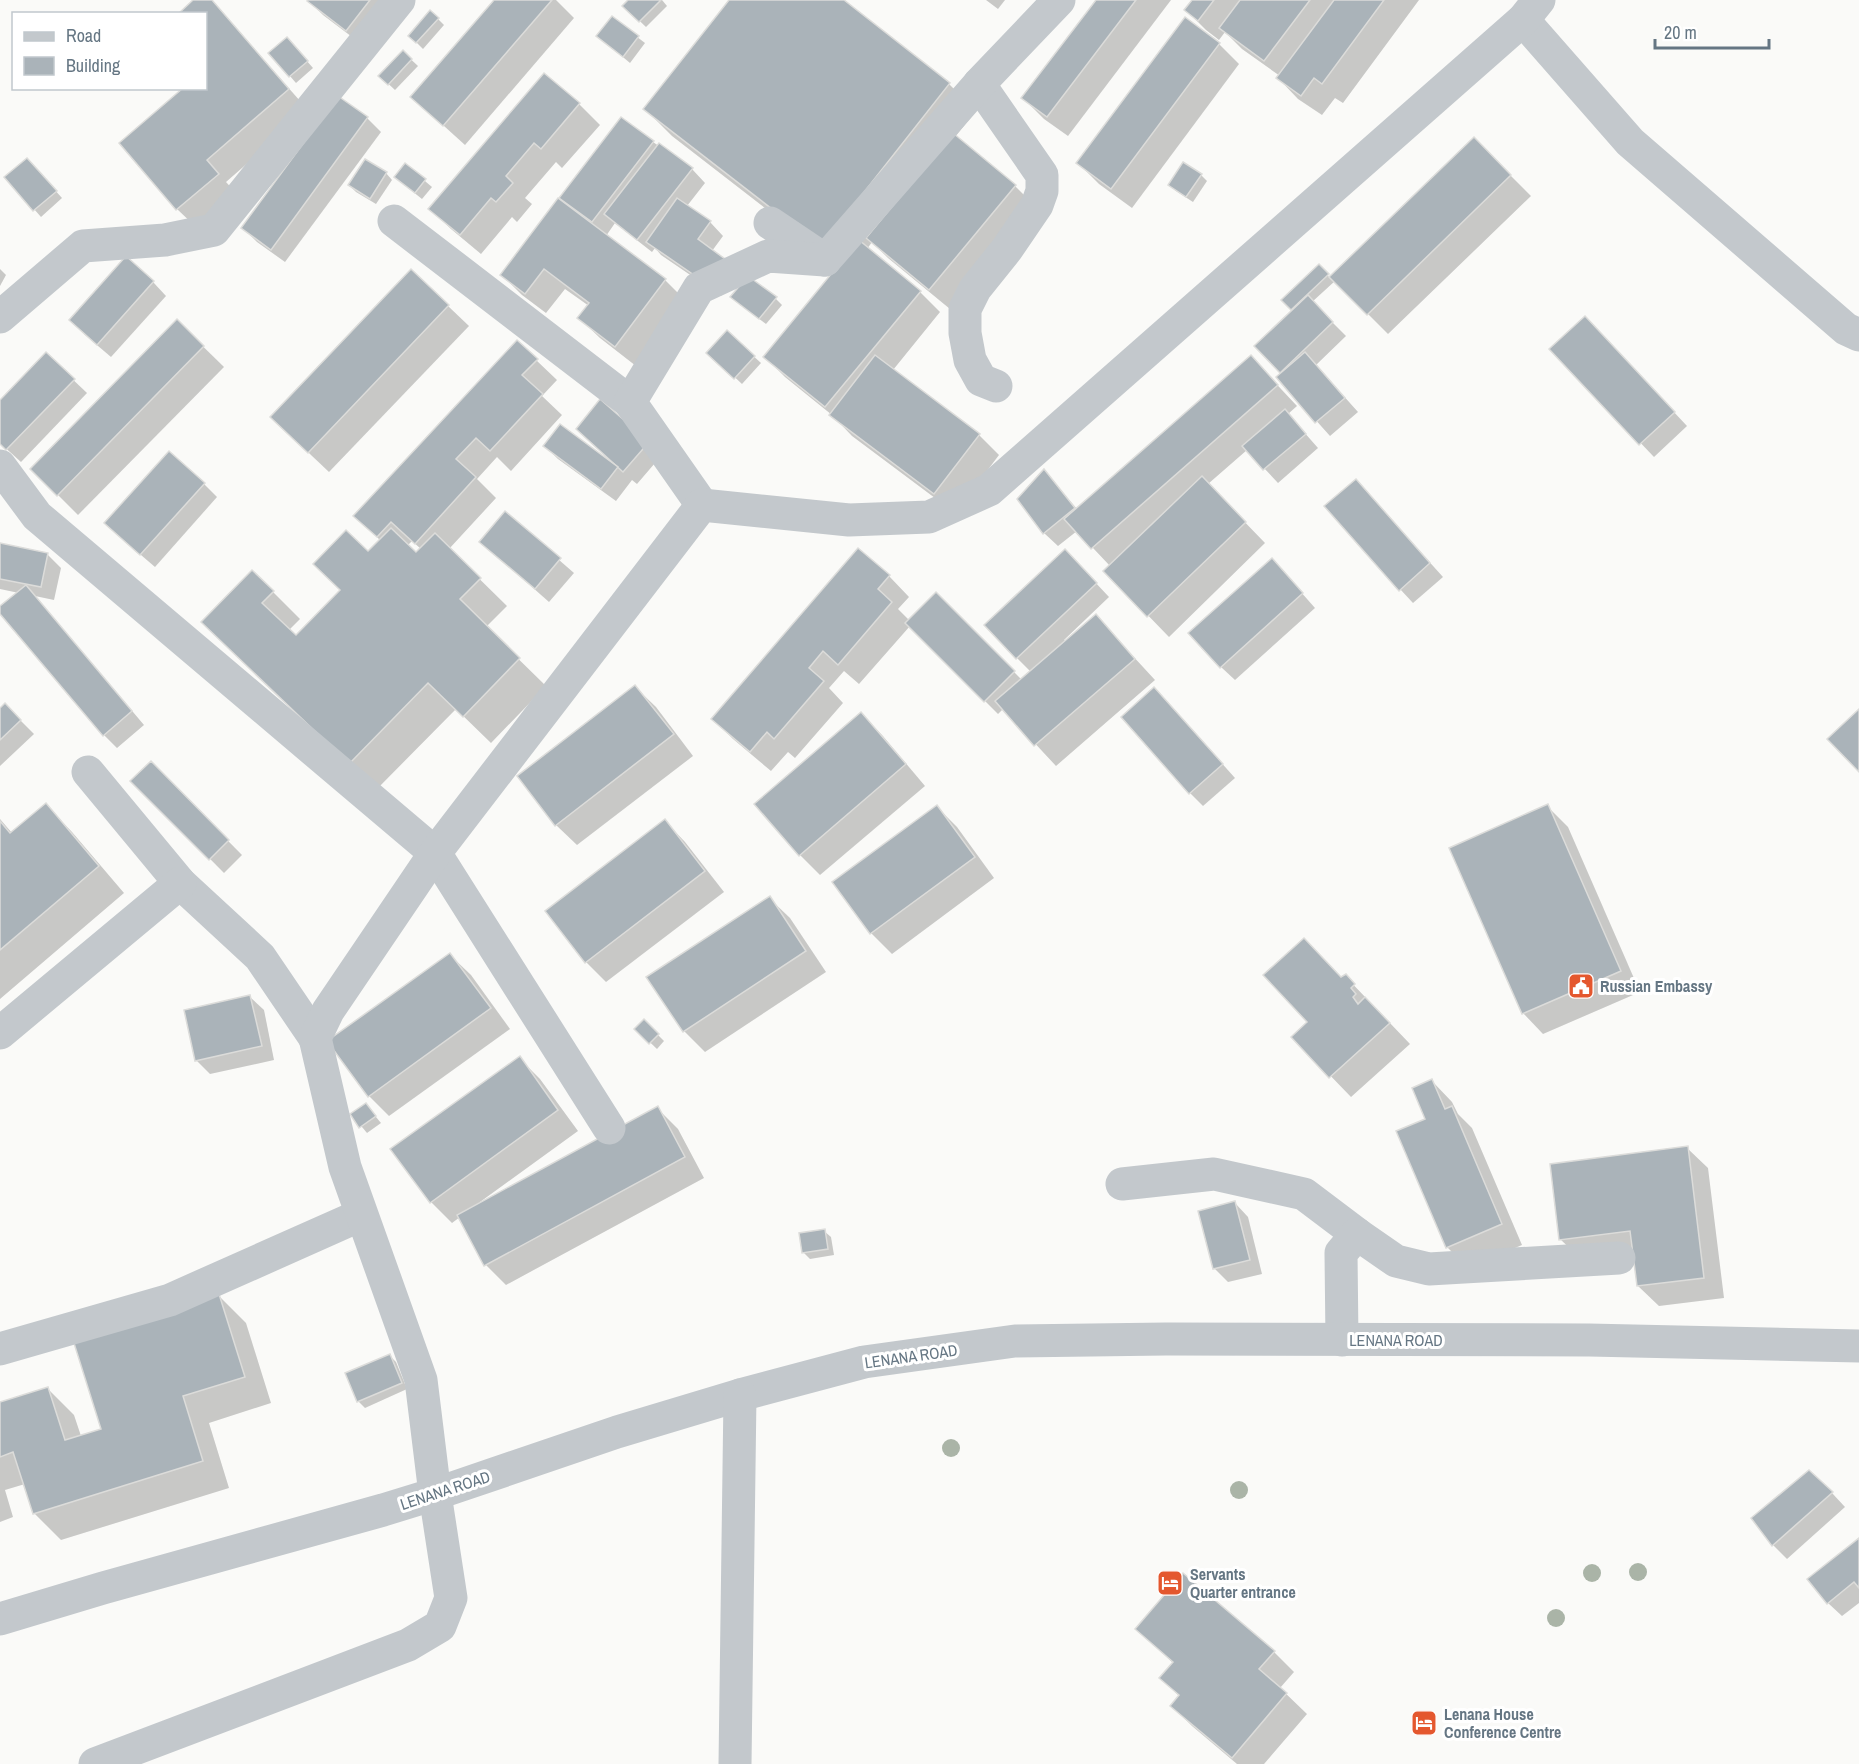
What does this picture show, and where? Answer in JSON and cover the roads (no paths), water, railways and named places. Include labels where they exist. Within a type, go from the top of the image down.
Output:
[{"type":"street","points":[[0,317],[83,246],[165,240],[214,230],[399,0]]},
{"type":"street","points":[[825,260],[979,84],[1059,0]]},
{"type":"street","points":[[394,221],[630,402],[702,505],[849,520],[929,517],[989,490],[1531,10],[1630,142],[1846,329],[1859,335]]},
{"type":"street","points":[[979,84],[1042,175],[1042,191],[1037,205],[975,290],[965,309],[965,333],[970,360],[981,380],[996,386]]},
{"type":"street","points":[[770,223],[825,260]]},
{"type":"street","points":[[630,402],[699,288],[768,256],[825,260]]},
{"type":"street","points":[[0,466],[37,516],[435,853],[609,1128]]},
{"type":"street","points":[[315,1038],[328,1011],[435,853],[702,505]]},
{"type":"street","points":[[88,772],[180,883],[260,957],[315,1038],[345,1167],[421,1380],[451,1598],[440,1626],[408,1646],[95,1764]]},
{"type":"street","points":[[0,1033],[180,883]]},
{"type":"street","points":[[1122,1184],[1214,1174],[1304,1194],[1396,1261],[1429,1269],[1619,1258]]},
{"type":"street","points":[[0,1349],[170,1300],[361,1215]]},
{"type":"street","points":[[1342,1340],[1341,1253],[1357,1234]]},
{"type":"street","name":"LENANA ROAD","points":[[0,1619],[435,1494],[617,1432],[740,1395],[864,1362],[1015,1341],[1589,1340],[1859,1346]]},
{"type":"street","points":[[735,1764],[740,1395]]},
{"type":"place","name":"Russian Embassy","points":[[1581,986]]},
{"type":"place","name":"Servants Quarter entrance","points":[[1170,1583]]},
{"type":"place","name":"Lenana House Conference Centre","points":[[1424,1723]]}]
